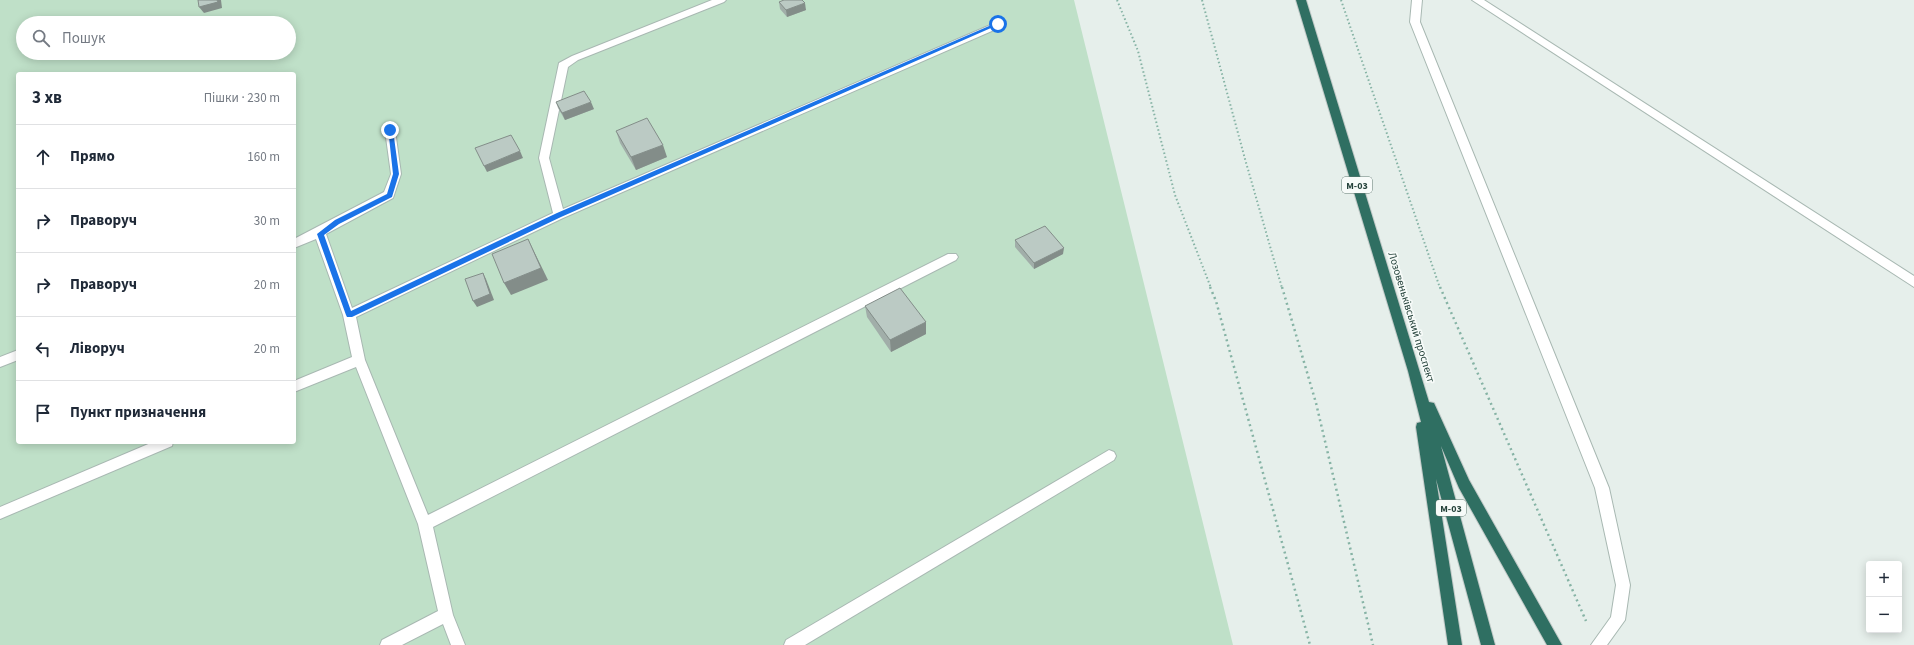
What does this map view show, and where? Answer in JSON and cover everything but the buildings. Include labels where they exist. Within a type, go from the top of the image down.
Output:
[{"type":"highway","name":"Лозовеньківський проспект","points":[[1301,0],[1414,371],[1488,645]]},
{"type":"highway","points":[[1414,371],[1455,645]]},
{"type":"highway","points":[[1414,371],[1464,484],[1555,645]]},
{"type":"street","points":[[559,215],[544,158],[563,65],[575,58],[721,0]]},
{"type":"street","points":[[1417,0],[1415,22],[1602,488],[1623,585],[1618,620],[1598,645]]},
{"type":"street","points":[[1477,0],[1914,282]]},
{"type":"street","points":[[349,315],[559,215],[998,24]]},
{"type":"street","points":[[296,243],[320,234],[337,222],[389,195],[396,174],[390,130]]},
{"type":"street","points":[[320,234],[349,315],[359,360],[425,524],[446,615],[458,645]]},
{"type":"street","points":[[425,524],[952,257]]},
{"type":"street","points":[[0,362],[16,356]]},
{"type":"street","points":[[296,387],[359,360]]},
{"type":"street","points":[[0,513],[162,444]]},
{"type":"street","points":[[791,645],[1109,456]]},
{"type":"street","points":[[387,645],[446,615]]},
{"type":"path","points":[[1117,0],[1138,51],[1175,195],[1216,301],[1310,645]]},
{"type":"path","points":[[1202,0],[1245,159],[1316,403],[1373,645]]},
{"type":"path","points":[[1341,0],[1437,281],[1587,623]]},
{"type":"green space","points":[[0,0],[1074,0],[1233,645],[0,645]]},
{"type":"route","points":[[390,130],[396,174],[389,195],[337,222],[320,234],[349,315],[559,215],[998,24]]}]
